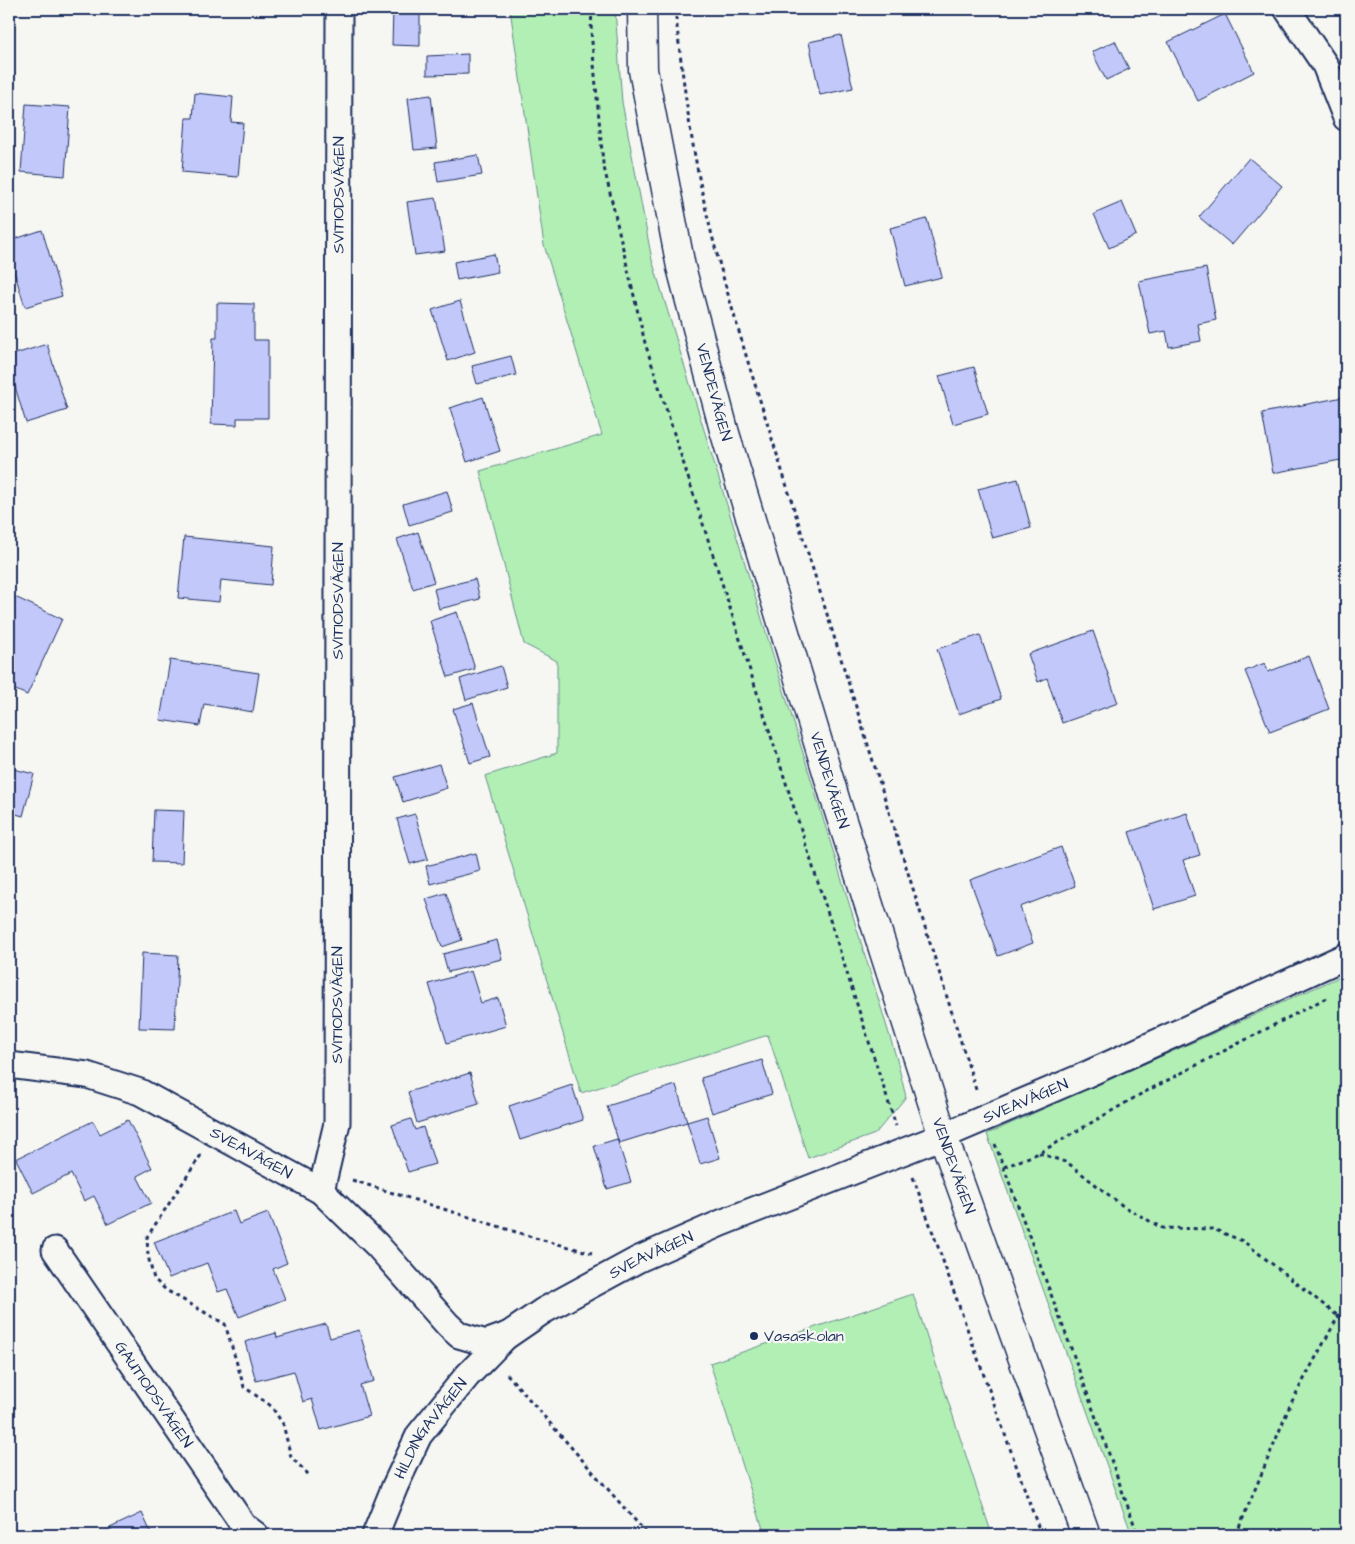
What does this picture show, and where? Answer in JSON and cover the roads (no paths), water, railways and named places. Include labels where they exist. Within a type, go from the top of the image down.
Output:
[{"type":"street","name":"SVITIODSVÄGEN","points":[[323,1181],[337,1123],[339,9]]},
{"type":"street","name":"VENDEVÄGEN","points":[[642,9],[643,70],[650,108],[681,267],[724,430],[836,802],[942,1136],[1086,1535]]},
{"type":"street","points":[[1287,9],[1325,65],[1346,118]]},
{"type":"street","name":"SVEAVÄGEN","points":[[9,1065],[87,1075],[140,1092],[216,1133],[323,1181],[448,1325],[459,1335],[486,1343],[508,1334],[543,1311],[632,1263],[721,1223],[942,1136],[1081,1077],[1346,956]]},
{"type":"street","name":"GAUTIODSVÄGEN","points":[[55,1250],[244,1526],[256,1535]]},
{"type":"street","name":"HILDINGAVÄGEN","points":[[375,1535],[395,1486],[419,1436],[467,1376],[508,1334]]},
{"type":"place","name":"Vasaskolan","points":[[754,1336]]}]
